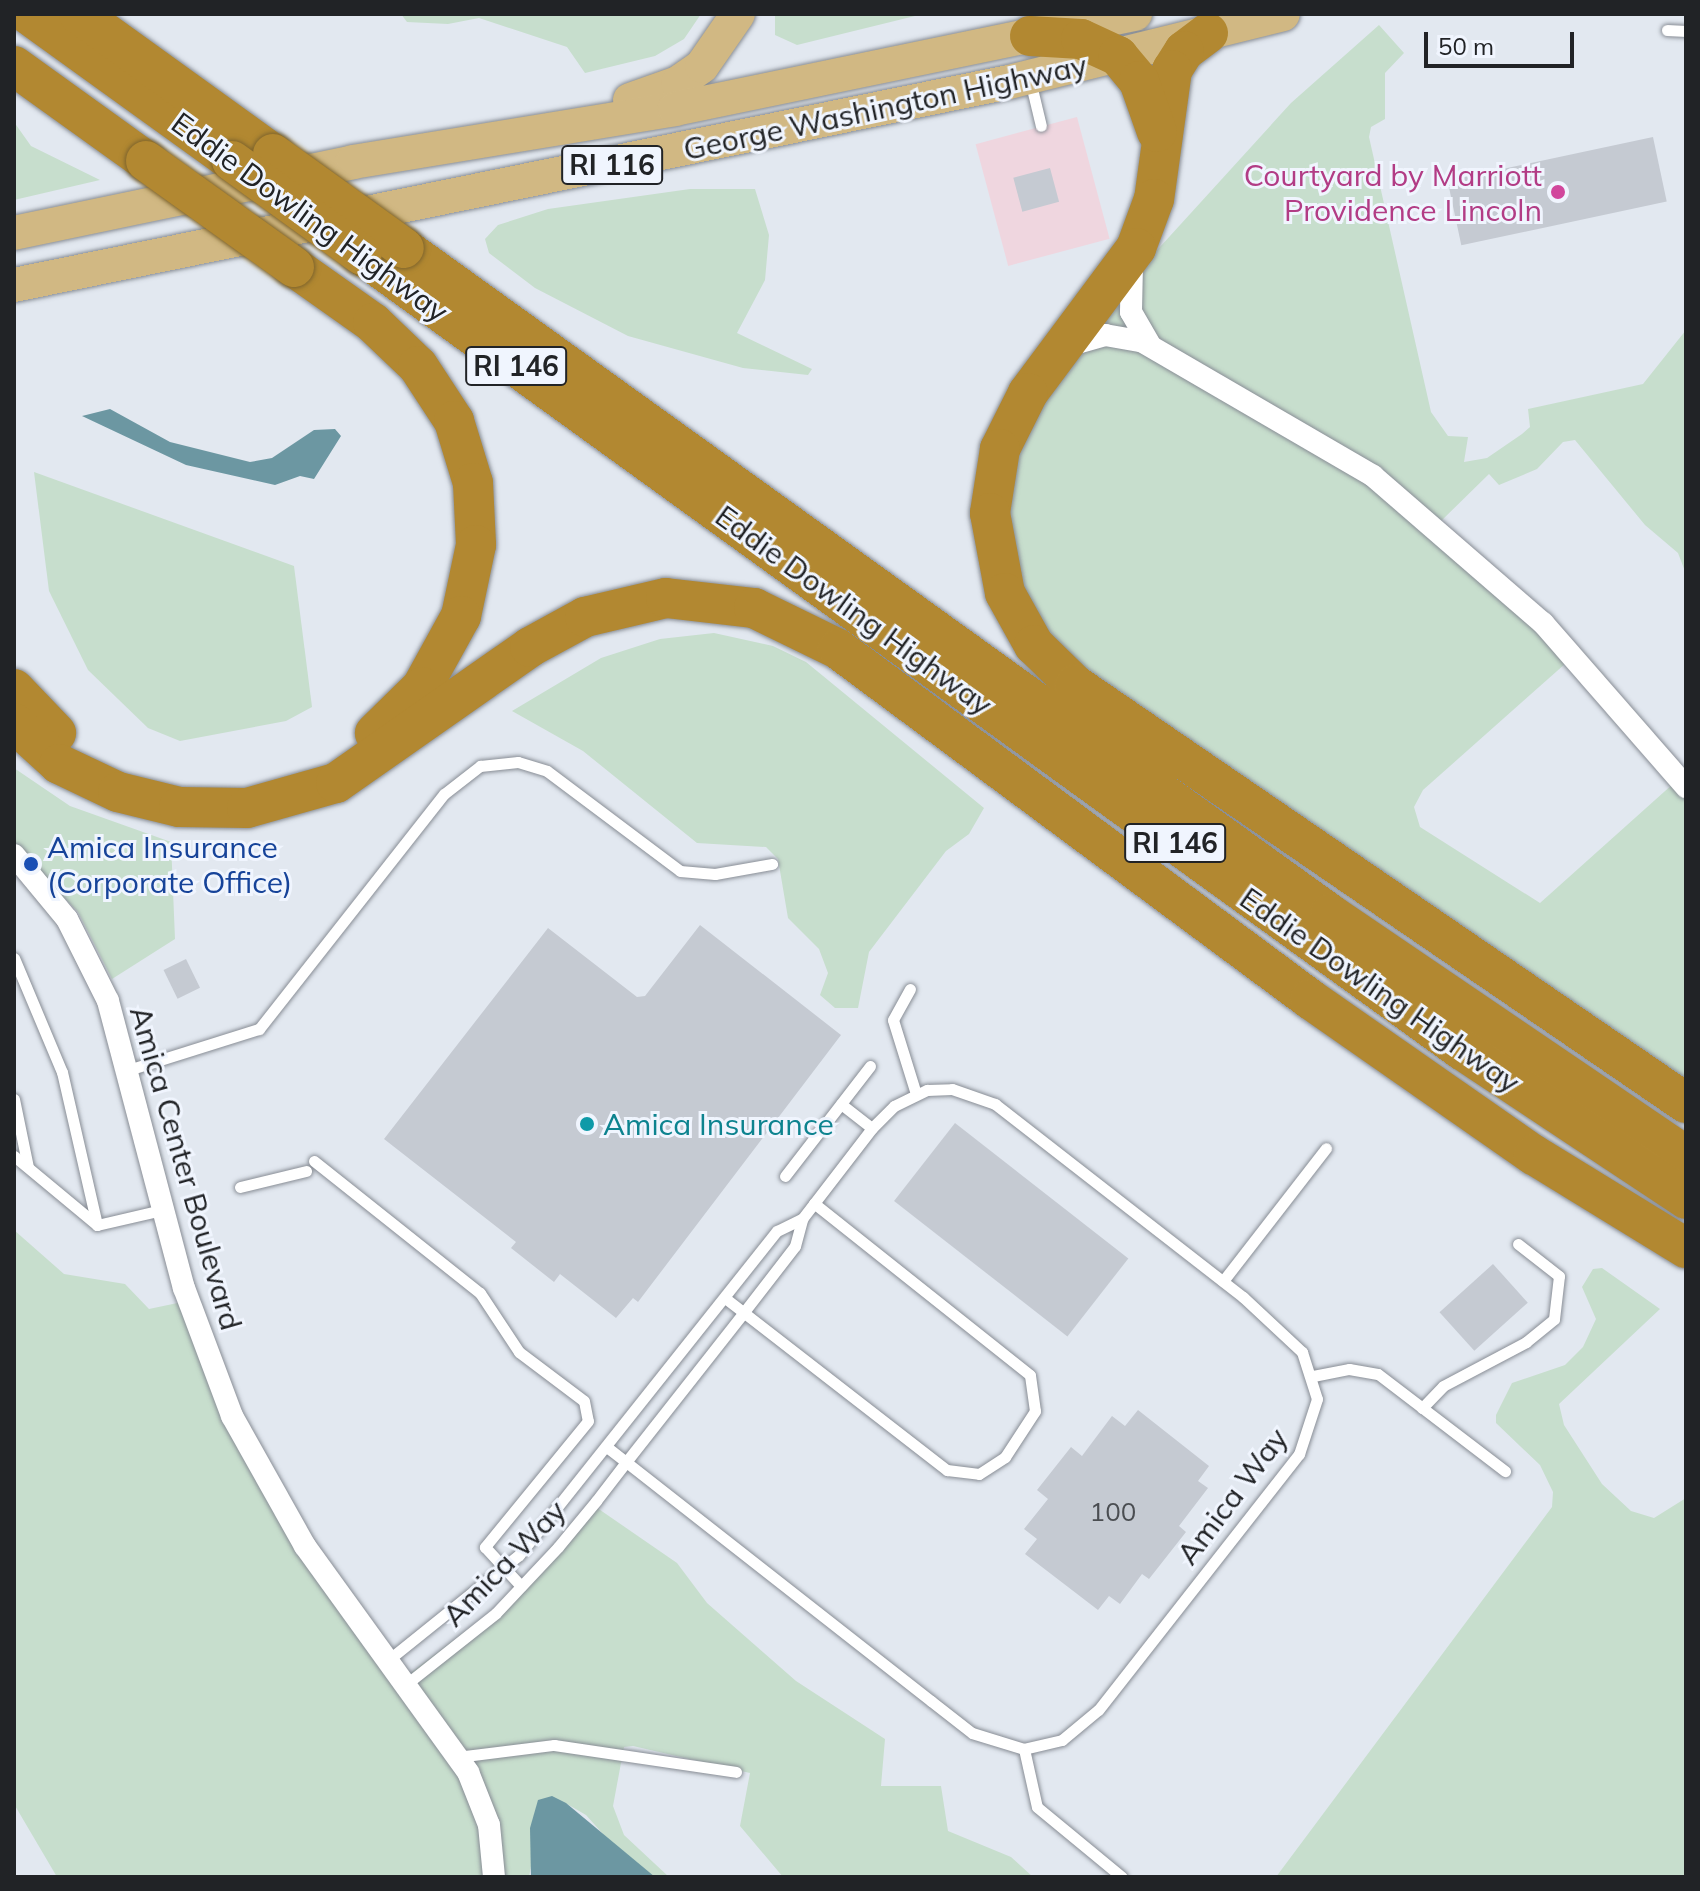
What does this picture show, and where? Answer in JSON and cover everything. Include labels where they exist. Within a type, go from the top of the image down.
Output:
[{"type":"highway","name":"Eddie Dowling Highway","points":[[28,14],[1462,1050],[1686,1199]]},
{"type":"highway","name":"Eddie Dowling Highway","points":[[79,14],[1392,957],[1686,1156]]},
{"type":"highway","points":[[1028,25],[1081,39],[1118,56],[1144,91],[1161,159]]},
{"type":"highway","points":[[1208,33],[1190,44],[1172,70],[1161,159],[1136,248],[1008,428],[990,513],[1005,593],[1046,660],[1686,1105]]},
{"type":"highway","points":[[14,66],[294,267],[404,351],[431,384],[462,439],[476,502],[474,557],[461,616],[438,664],[406,706],[347,753],[288,778],[224,788],[164,782],[90,755],[57,734],[14,689]]},
{"type":"highway","points":[[671,477],[774,572],[1674,1241]]},
{"type":"highway","points":[[14,723],[59,764],[118,792],[201,810],[247,808],[336,783],[530,647],[585,617],[666,598],[754,608],[838,649],[1310,999],[1534,1155],[1674,1241]]},
{"type":"highway","points":[[948,641],[1065,706],[1686,1105]]},
{"type":"main road","points":[[460,145],[678,83],[713,53],[738,14]]},
{"type":"main road","name":"George Washington Highway","points":[[14,233],[460,145],[675,109],[1028,25],[1135,14]]},
{"type":"main road","name":"George Washington Highway","points":[[14,285],[1019,79],[1283,14]]},
{"type":"main road","points":[[1019,79],[1028,25]]},
{"type":"street","points":[[1136,248],[1129,300],[1135,324],[1152,347]]},
{"type":"street","points":[[1062,349],[1115,335],[1152,347],[1341,454],[1437,525],[1567,647],[1686,787]]},
{"type":"street","name":"Amica Center Boulevard","points":[[14,855],[77,935],[131,1069],[162,1210],[192,1313],[245,1442],[305,1546],[457,1757],[484,1806],[494,1877]]},
{"type":"lane","points":[[1667,30],[1686,31]]},
{"type":"lane","points":[[1019,79],[1041,126]]},
{"type":"lane","points":[[131,1069],[259,1029],[444,794],[480,766],[518,762],[547,771],[680,871],[715,874],[772,864]]},
{"type":"lane","points":[[14,958],[62,1072],[97,1225]]},
{"type":"lane","points":[[910,989],[893,1020],[916,1094]]},
{"type":"lane","points":[[785,1176],[870,1066]]},
{"type":"lane","name":"Amica Way","points":[[404,1686],[521,1586],[626,1462],[795,1246],[802,1219],[872,1128],[916,1094],[952,1089],[995,1104],[1223,1281],[1294,1341],[1313,1376],[1316,1413],[1299,1454],[1098,1710],[1062,1740],[1024,1749]]},
{"type":"lane","points":[[14,1099],[28,1167]]},
{"type":"lane","points":[[841,1104],[872,1128]]},
{"type":"lane","points":[[1223,1281],[1326,1148]]},
{"type":"lane","points":[[14,1156],[97,1225]]},
{"type":"lane","points":[[314,1161],[480,1293],[519,1352],[584,1401],[588,1421],[485,1547],[521,1586]]},
{"type":"lane","points":[[240,1187],[306,1171]]},
{"type":"lane","points":[[725,1298],[947,1470],[989,1471],[1026,1429],[1037,1401],[1024,1368],[814,1203]]},
{"type":"lane","points":[[97,1225],[162,1210]]},
{"type":"lane","name":"Amica Way","points":[[386,1662],[502,1568],[608,1448],[777,1231],[802,1219]]},
{"type":"lane","points":[[1422,1408],[1443,1386],[1526,1342],[1554,1319],[1559,1276],[1518,1244]]},
{"type":"lane","points":[[1313,1376],[1369,1371],[1505,1471]]},
{"type":"lane","points":[[608,1448],[972,1733],[1024,1749],[1037,1807],[1122,1877]]},
{"type":"lane","points":[[457,1757],[554,1745],[736,1772]]},
{"type":"shaded area","points":[[1077,117],[1110,239],[1008,266],[976,144]]},
{"type":"green space","points":[[401,14],[701,14],[684,39],[655,56],[585,73],[567,47],[479,18],[448,24],[407,22]]},
{"type":"green space","points":[[775,14],[923,14],[797,45],[775,35]]},
{"type":"green space","points":[[1379,25],[1404,53],[1385,73],[1385,119],[1371,127],[1369,137],[1431,412],[1448,436],[1468,437],[1464,462],[1487,458],[1522,434],[1530,427],[1528,409],[1643,384],[1686,330],[1686,574],[1678,553],[1645,525],[1575,440],[1563,442],[1537,469],[1499,485],[1489,474],[1440,522],[1574,656],[1423,790],[1414,807],[1420,827],[1540,903],[1674,783],[1686,783],[1686,1102],[1041,645],[996,588],[998,425],[1291,103]]},
{"type":"green space","points":[[14,122],[31,146],[100,180],[14,200]]},
{"type":"green space","points":[[690,189],[755,189],[769,235],[765,280],[737,333],[812,369],[808,375],[743,368],[628,336],[535,288],[489,253],[485,239],[498,225],[548,209]]},
{"type":"green space","points":[[34,472],[294,566],[312,707],[286,721],[180,741],[148,728],[88,670],[49,591]]},
{"type":"green space","points":[[714,633],[773,646],[806,662],[984,808],[969,834],[946,851],[869,952],[858,1008],[835,1008],[820,995],[828,973],[819,949],[788,918],[778,859],[766,847],[697,843],[583,751],[512,711],[601,658],[660,639]]},
{"type":"green space","points":[[14,768],[70,806],[171,842],[175,939],[112,979],[78,912],[14,847]]},
{"type":"green space","points":[[14,1230],[64,1274],[125,1284],[149,1309],[187,1301],[250,1444],[405,1677],[501,1604],[590,1503],[677,1563],[707,1603],[796,1681],[885,1739],[881,1786],[941,1786],[948,1831],[1011,1857],[1033,1877],[783,1877],[740,1826],[750,1773],[633,1746],[624,1747],[613,1806],[624,1835],[669,1877],[653,1877],[629,1863],[586,1815],[567,1804],[542,1809],[529,1877],[57,1877],[14,1804]]},
{"type":"green space","points":[[1602,1268],[1660,1309],[1559,1404],[1564,1425],[1602,1484],[1631,1511],[1654,1518],[1686,1498],[1686,1877],[1276,1877],[1552,1507],[1553,1492],[1540,1465],[1496,1423],[1496,1415],[1512,1383],[1565,1365],[1583,1347],[1596,1319],[1582,1287],[1593,1269]]},
{"type":"water","points":[[110,409],[170,442],[250,462],[272,458],[314,430],[335,429],[341,436],[314,479],[300,476],[275,485],[186,465],[82,416]]},
{"type":"water","points":[[552,1796],[566,1803],[655,1877],[531,1877],[530,1828],[538,1800]]},
{"type":"building","name":"Courtyard by Marriott Providence Lincoln","points":[[1653,137],[1667,202],[1461,245],[1448,181]]},
{"type":"building","points":[[1050,168],[1059,202],[1022,212],[1013,178]]},
{"type":"building","name":"Amica Insurance","points":[[700,925],[841,1035],[638,1302],[633,1298],[616,1318],[560,1274],[554,1282],[511,1248],[516,1242],[384,1139],[548,928],[637,997],[645,996]]},
{"type":"building","points":[[186,959],[200,988],[178,999],[164,970]]},
{"type":"building","name":"Amica Insurance","points":[[955,1123],[1128,1258],[1067,1336],[894,1201]]},
{"type":"building","points":[[1493,1264],[1528,1303],[1474,1351],[1439,1312]]},
{"type":"building","points":[[1138,1410],[1209,1466],[1198,1481],[1208,1488],[1179,1526],[1186,1532],[1149,1579],[1142,1574],[1120,1604],[1109,1596],[1098,1610],[1025,1554],[1037,1539],[1024,1529],[1048,1499],[1037,1490],[1071,1447],[1082,1456],[1112,1416],[1125,1426]]},
{"type":"place","name":"Courtyard by Marriott Providence Lincoln","points":[[1558,192]]},
{"type":"place","name":"Amica Insurance (Corporate Office)","points":[[31,864]]},
{"type":"place","name":"Amica Insurance","points":[[587,1124]]}]
